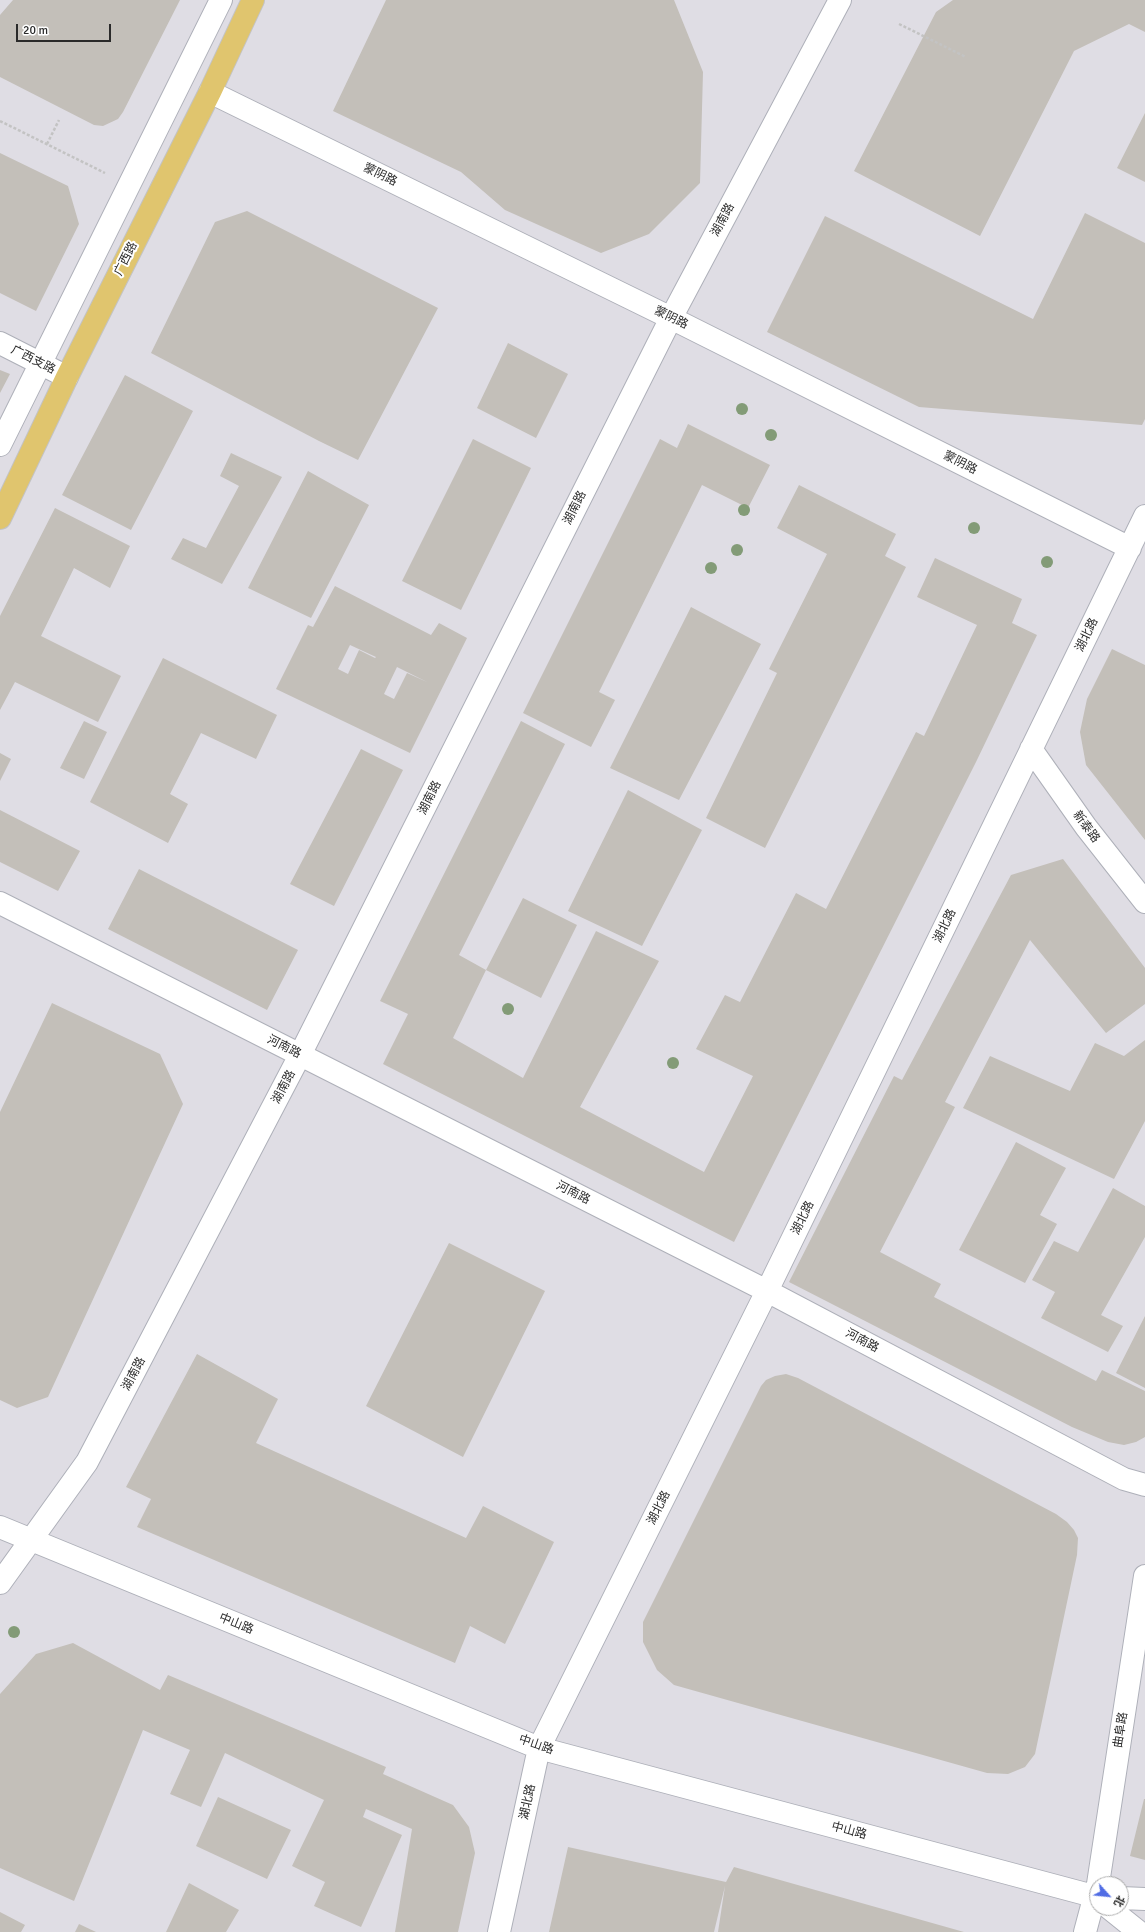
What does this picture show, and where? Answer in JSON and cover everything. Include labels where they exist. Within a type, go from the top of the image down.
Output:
[{"type":"main road","name":"广西路","points":[[0,518],[67,377],[210,92],[253,0]]},
{"type":"street","points":[[0,445],[221,0]]},
{"type":"street","name":"湖南路","points":[[0,1583],[87,1462],[300,1055],[671,318],[840,0]]},
{"type":"street","name":"蒙阴路","points":[[210,92],[671,318],[1130,548]]},
{"type":"street","name":"广西支路","points":[[0,343],[67,377]]},
{"type":"street","name":"湖北路","points":[[499,1932],[539,1748],[767,1291],[1145,516]]},
{"type":"street","name":"新泰路","points":[[1031,749],[1086,828],[1145,902]]},
{"type":"street","name":"河南路","points":[[0,903],[767,1291],[1124,1479],[1145,1485]]},
{"type":"street","name":"中山路","points":[[0,1527],[539,1748],[1089,1892]]},
{"type":"street","name":"曲阜路","points":[[1102,1876],[1145,1576]]},
{"type":"street","points":[[1129,1898],[1145,1899]]},
{"type":"street","name":"曲阜路","points":[[1085,1932],[1091,1916]]},
{"type":"street","name":"中山路","points":[[1122,1916],[1139,1932]]},
{"type":"path","points":[[899,24],[966,57]]},
{"type":"path","points":[[47,144],[59,120]]},
{"type":"path","points":[[0,121],[109,175]]},
{"type":"shaded area","points":[[0,0],[1145,0],[1145,1932],[0,1932]]},
{"type":"building","points":[[13,0],[180,0],[123,112],[118,119],[103,126],[94,125],[0,77],[0,15]]},
{"type":"building","points":[[386,0],[674,0],[703,72],[700,183],[649,234],[601,253],[505,210],[461,172],[333,111]]},
{"type":"building","points":[[953,0],[1145,0],[1145,32],[1129,24],[1074,51],[980,236],[854,171],[936,12]]},
{"type":"building","points":[[1145,113],[1145,182],[1117,168]]},
{"type":"building","points":[[0,153],[68,186],[79,224],[36,311],[0,293]]},
{"type":"building","points":[[247,211],[438,308],[358,460],[151,353],[215,222]]},
{"type":"building","points":[[1085,213],[1145,243],[1145,419],[1142,425],[919,407],[767,332],[825,216],[1033,319]]},
{"type":"building","points":[[508,343],[568,374],[536,438],[477,408]]},
{"type":"building","points":[[0,370],[10,374],[0,393]]},
{"type":"building","points":[[125,375],[193,411],[131,530],[62,495]]},
{"type":"building","points":[[688,424],[770,465],[748,508],[702,485],[599,692],[615,700],[591,747],[523,713],[660,439],[677,448]]},
{"type":"building","points":[[473,439],[531,468],[461,610],[402,581]]},
{"type":"building","points":[[231,453],[282,477],[222,584],[171,559],[183,538],[206,548],[239,486],[220,476]]},
{"type":"building","points":[[308,471],[369,505],[311,618],[248,588]]},
{"type":"building","points":[[799,485],[896,534],[885,556],[906,567],[765,848],[706,818],[777,673],[769,669],[827,554],[777,528]]},
{"type":"building","points":[[55,508],[130,546],[110,588],[74,568],[41,636],[121,676],[98,722],[15,682],[0,710],[0,616]]},
{"type":"building","points":[[935,558],[1022,599],[1012,623],[1037,635],[976,762],[734,1242],[383,1064],[408,1014],[380,1001],[521,721],[565,744],[459,955],[486,970],[453,1038],[523,1078],[596,931],[659,961],[580,1107],[704,1172],[753,1076],[696,1049],[725,995],[740,1002],[796,893],[826,909],[916,732],[924,736],[977,625],[917,597]]},
{"type":"building","points":[[335,586],[431,635],[439,623],[467,638],[410,753],[276,689],[308,625],[313,627]],"holes":[[[350,645],[376,657],[375,658],[359,650],[348,674],[338,669]],[[397,667],[427,682],[407,673],[394,699],[384,694]]]},
{"type":"building","points":[[691,607],[761,644],[679,800],[610,768]]},
{"type":"building","points":[[1112,649],[1145,665],[1145,840],[1086,765],[1080,732],[1087,699]]},
{"type":"building","points":[[163,658],[277,715],[256,759],[201,733],[170,794],[188,804],[168,843],[90,802]]},
{"type":"building","points":[[84,721],[107,732],[84,779],[60,768]]},
{"type":"building","points":[[361,749],[403,770],[334,906],[290,884]]},
{"type":"building","points":[[0,753],[11,759],[0,781]]},
{"type":"building","points":[[628,790],[702,830],[642,946],[568,911]]},
{"type":"building","points":[[0,810],[80,851],[58,891],[0,862]]},
{"type":"building","points":[[1063,859],[1145,968],[1145,1004],[1106,1033],[1030,940],[945,1102],[955,1107],[880,1252],[941,1284],[934,1297],[1096,1381],[1102,1370],[1145,1391],[1145,1437],[1136,1442],[1124,1445],[1108,1442],[1072,1427],[789,1282],[894,1076],[902,1080],[1011,875]]},
{"type":"building","points":[[139,869],[298,950],[267,1010],[108,929]]},
{"type":"building","points":[[523,898],[577,925],[541,998],[486,970]]},
{"type":"building","points":[[52,1003],[160,1054],[183,1104],[48,1397],[17,1408],[0,1400],[0,1112]]},
{"type":"building","points":[[1145,1040],[1145,1121],[1114,1179],[963,1108],[990,1056],[1070,1091],[1095,1043],[1124,1056]]},
{"type":"building","points":[[1016,1142],[1066,1168],[1040,1215],[1057,1224],[1025,1283],[959,1250]]},
{"type":"building","points":[[1113,1188],[1145,1206],[1145,1237],[1101,1315],[1123,1326],[1108,1352],[1041,1318],[1055,1292],[1032,1280],[1054,1241],[1078,1252]]},
{"type":"building","points":[[449,1243],[545,1291],[463,1457],[366,1406]]},
{"type":"building","points":[[1145,1316],[1145,1388],[1116,1373]]},
{"type":"building","points":[[197,1354],[278,1399],[256,1443],[466,1538],[483,1506],[554,1542],[505,1644],[470,1626],[455,1663],[137,1527],[151,1499],[126,1487]]},
{"type":"building","points":[[786,1374],[798,1378],[1056,1514],[1067,1522],[1074,1530],[1078,1538],[1077,1555],[1035,1754],[1025,1767],[1008,1774],[987,1773],[674,1685],[657,1670],[643,1642],[643,1622],[761,1386],[766,1380],[775,1376]]},
{"type":"building","points":[[73,1643],[160,1690],[168,1675],[386,1767],[383,1774],[453,1805],[469,1827],[475,1853],[458,1932],[395,1932],[412,1829],[366,1809],[363,1817],[402,1835],[361,1927],[314,1906],[325,1882],[292,1866],[324,1800],[225,1753],[201,1807],[170,1794],[190,1750],[143,1730],[74,1901],[0,1868],[0,1694],[36,1654]]},
{"type":"building","points":[[218,1797],[291,1830],[267,1879],[196,1846]]},
{"type":"building","points":[[1145,1799],[1145,1860],[1130,1856]]},
{"type":"building","points":[[568,1847],[726,1882],[734,1867],[964,1932],[718,1932],[725,1886],[714,1932],[549,1932]]},
{"type":"building","points":[[189,1883],[239,1910],[226,1932],[166,1932]]},
{"type":"building","points":[[0,1912],[25,1925],[21,1932],[0,1932]]},
{"type":"building","points":[[79,1924],[96,1932],[75,1932]]}]
